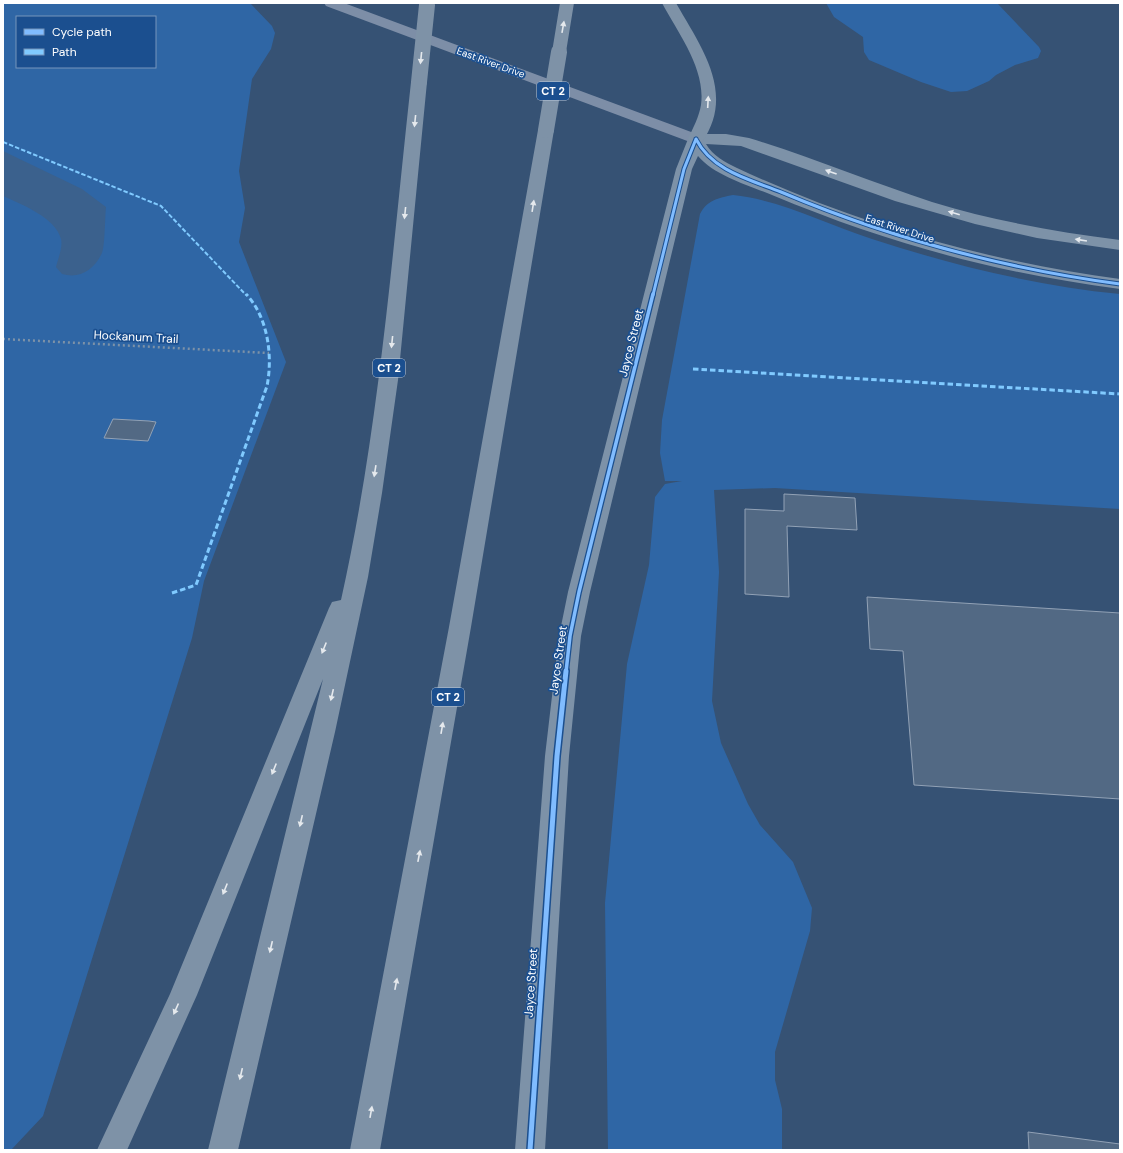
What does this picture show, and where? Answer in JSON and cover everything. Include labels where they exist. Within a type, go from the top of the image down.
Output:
[{"type":"highway","name":"CT 2","points":[[365,1150],[465,603],[568,3]]},
{"type":"highway","points":[[669,3],[700,62],[708,90],[708,109],[696,139]]},
{"type":"highway","name":"CT 2","points":[[223,1150],[323,732],[360,560],[374,479],[388,380],[427,4]]},
{"type":"highway","points":[[112,1150],[182,995],[360,560]]},
{"type":"main road","name":"East River Drive","points":[[331,3],[696,139]]},
{"type":"street","name":"East River Drive","points":[[696,139],[726,139],[743,141],[902,197],[991,222],[1060,236],[1120,245]]},
{"type":"street","name":"East River Drive","points":[[696,139],[705,154],[718,163],[784,194],[872,228],[932,247],[994,263],[1040,272],[1120,284]]},
{"type":"street","name":"Jayce Street","points":[[530,1150],[557,756],[570,636],[579,592],[684,169],[696,139]]},
{"type":"shaded area","points":[[3,3],[250,3],[272,26],[275,33],[271,49],[252,79],[239,171],[245,208],[239,242],[286,362],[204,581],[192,638],[43,1116],[11,1150],[3,1150]]},
{"type":"shaded area","points":[[826,3],[997,3],[1039,47],[1041,51],[1038,58],[1015,65],[996,75],[989,81],[967,91],[951,92],[921,82],[869,60],[864,52],[863,37],[834,17]]},
{"type":"shaded area","points":[[3,151],[82,189],[106,207],[102,253],[95,264],[86,272],[75,275],[62,274],[56,267],[61,246],[61,239],[58,231],[45,218],[19,203],[3,196]]},
{"type":"shaded area","points":[[733,195],[786,207],[872,239],[963,266],[1057,286],[1120,294],[1120,509],[775,488],[714,490],[719,572],[712,701],[721,743],[748,804],[760,825],[793,862],[812,908],[810,931],[775,1052],[775,1080],[782,1109],[782,1150],[608,1150],[605,903],[627,664],[649,565],[655,497],[665,484],[682,481],[665,481],[660,453],[662,420],[700,214],[706,206],[714,200]]},
{"type":"building","points":[[113,419],[156,422],[148,441],[104,438]]},
{"type":"building","points":[[784,494],[855,498],[857,530],[787,526],[789,597],[745,594],[745,509],[784,511]]},
{"type":"building","points":[[867,597],[1120,613],[1120,799],[914,785],[903,651],[870,649]]},
{"type":"building","points":[[1028,1132],[1120,1144],[1120,1150],[1029,1150]]},
{"type":"marked path","points":[[3,142],[161,206],[252,301],[265,331],[270,364],[267,386],[196,585],[172,593]]},
{"type":"marked path","points":[[693,369],[1120,394]]},
{"type":"cycle path","points":[[696,139],[705,154],[731,171],[861,224],[946,251],[989,262],[1032,271],[1120,284]]},
{"type":"cycle path","points":[[530,1150],[557,756],[570,636],[579,592],[684,169],[696,139]]}]
